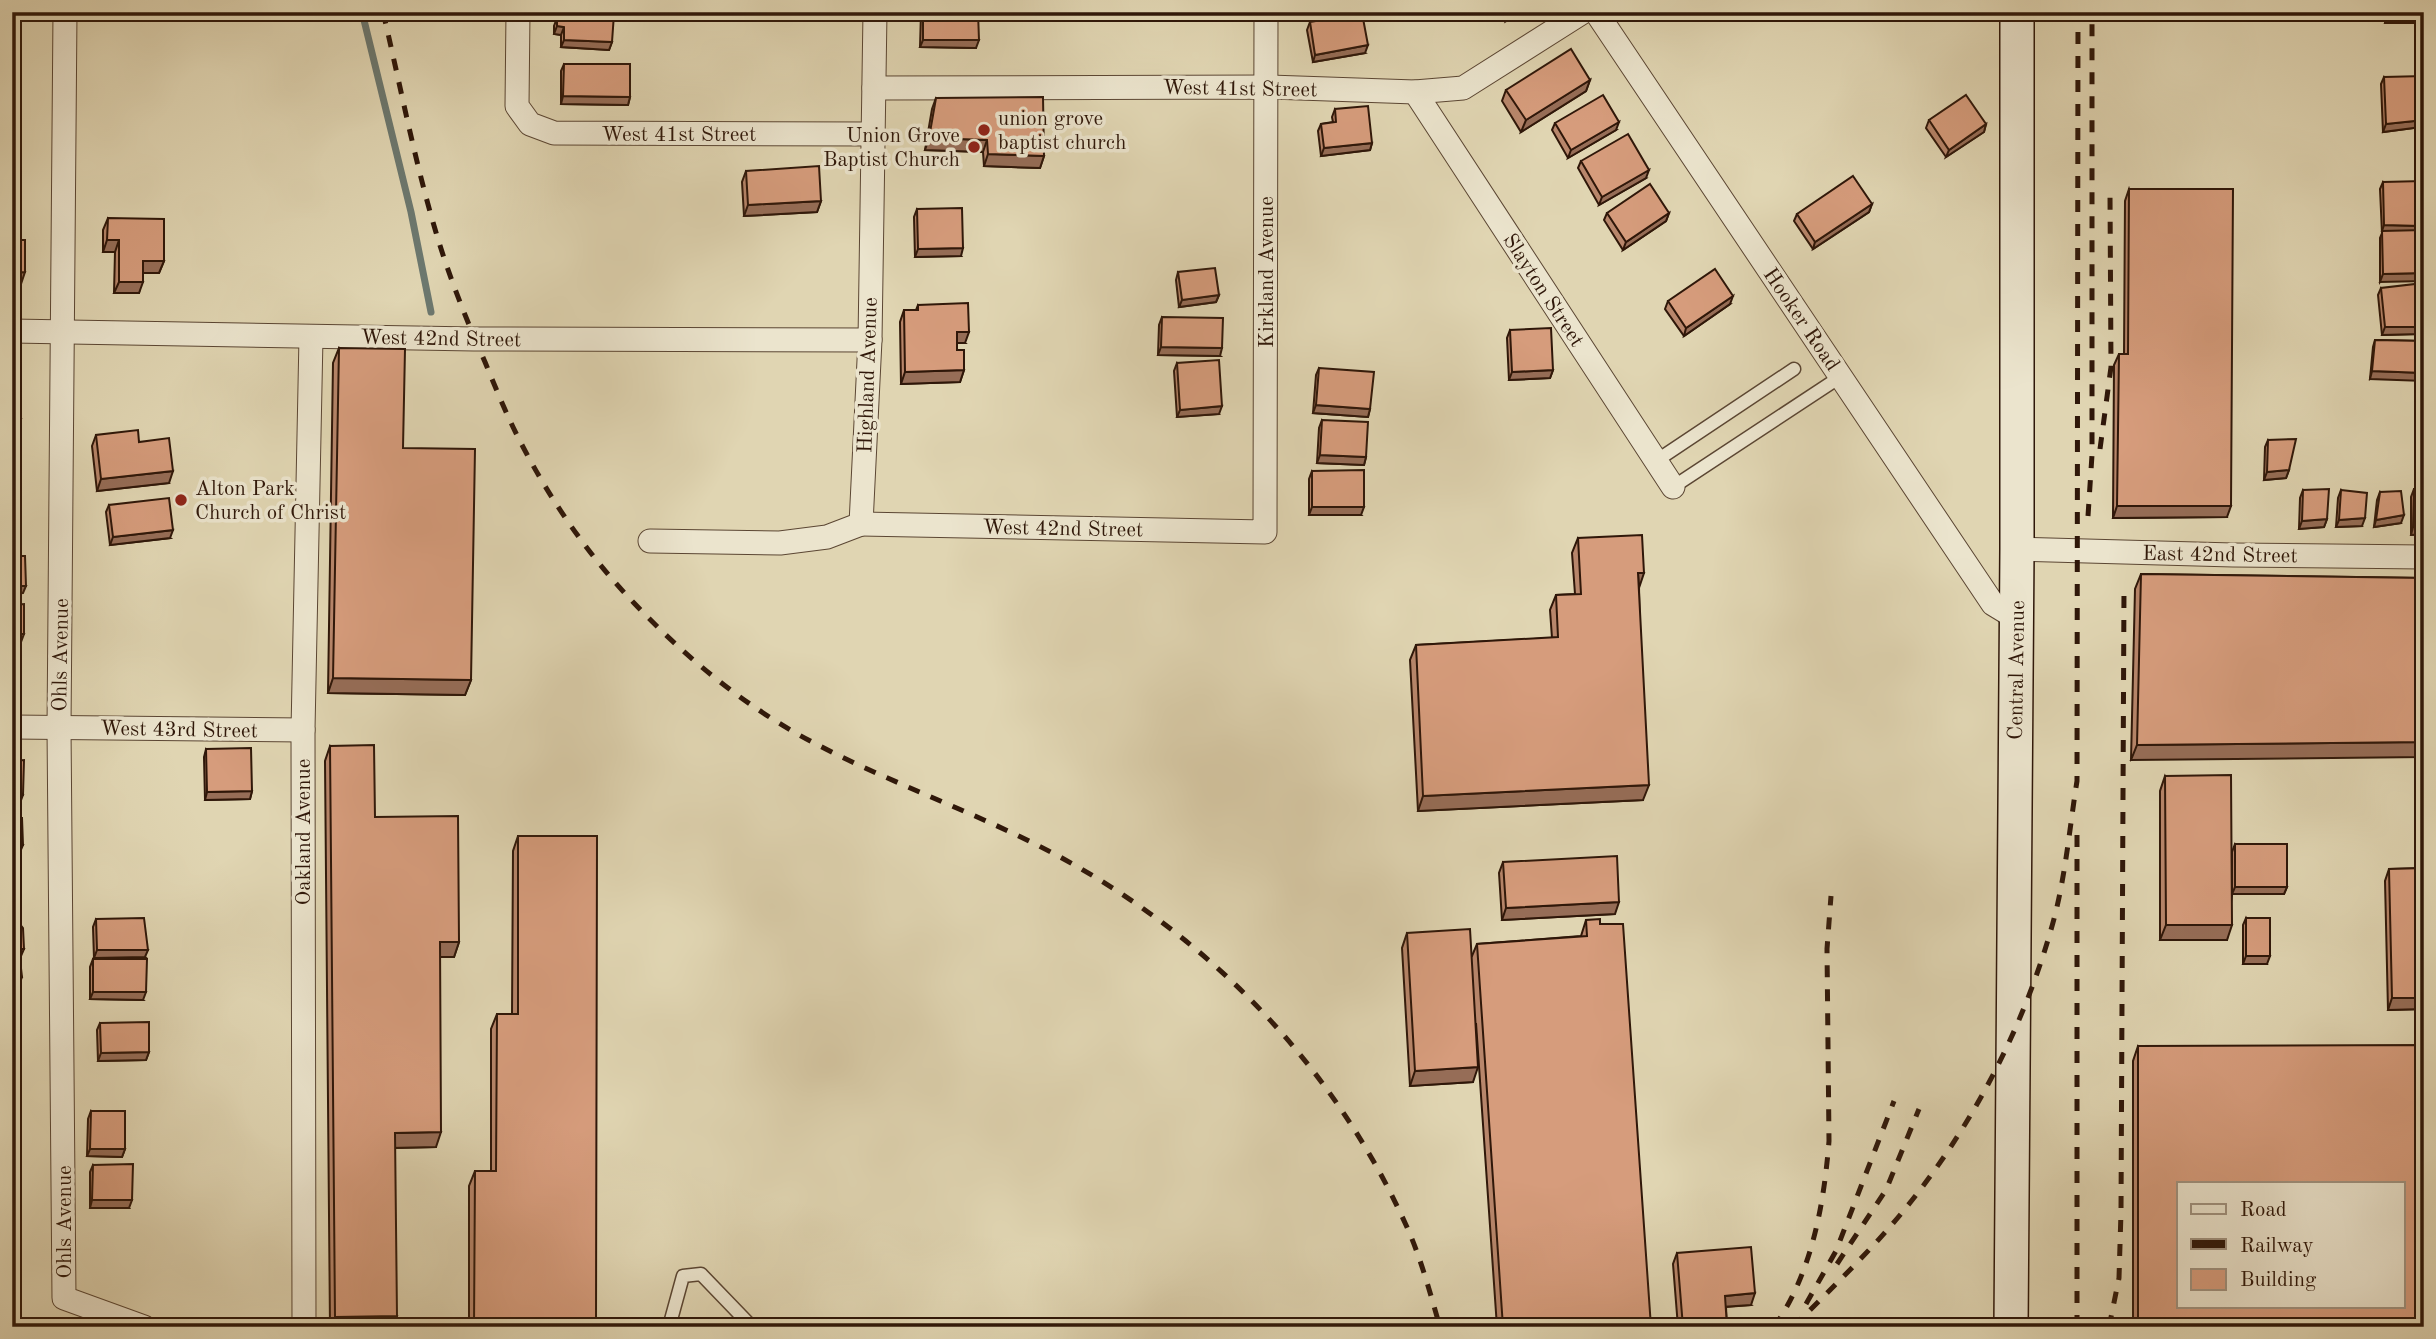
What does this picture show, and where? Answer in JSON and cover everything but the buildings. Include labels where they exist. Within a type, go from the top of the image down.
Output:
[{"type":"street","name":"Ohls Avenue","points":[[65,12],[60,727],[64,1298],[144,1327]]},
{"type":"street","name":"West 41st Street","points":[[518,12],[517,106],[530,124],[554,133],[872,134]]},
{"type":"street","name":"Highland Avenue","points":[[861,524],[870,340],[875,12]]},
{"type":"street","name":"Kirkland Avenue","points":[[1265,532],[1266,12]]},
{"type":"street","name":"West 41st Street","points":[[874,88],[1267,87],[1415,92],[1464,88],[1583,12]]},
{"type":"street","name":"Hooker Road","points":[[1596,12],[1993,604],[2016,618]]},
{"type":"street","name":"Central Avenue","points":[[2011,1327],[2017,549],[2017,12]]},
{"type":"street","name":"Slayton Street","points":[[1415,92],[1673,487]]},
{"type":"street","name":"West 42nd Street","points":[[12,331],[311,337],[870,340]]},
{"type":"street","name":"Oakland Avenue","points":[[304,1327],[303,730],[311,337]]},
{"type":"street","name":"West 42nd Street","points":[[861,524],[1265,532]]},
{"type":"street","points":[[650,541],[780,543],[827,537],[861,524]]},
{"type":"street","name":"East 42nd Street","points":[[2017,549],[2424,557]]},
{"type":"street","name":"West 43rd Street","points":[[12,727],[303,730]]},
{"type":"lane","points":[[1656,461],[1794,369]]},
{"type":"lane","points":[[1673,487],[1840,377]]},
{"type":"lane","points":[[669,1327],[683,1276],[701,1274],[752,1327]]},
{"type":"waterway","points":[[362,12],[411,212],[431,312]]},
{"type":"railway","points":[[383,12],[427,202],[464,313],[525,451],[582,542],[634,603],[675,643],[719,681],[766,715],[816,744],[1008,831],[1095,877],[1151,914],[1204,956],[1254,1003],[1299,1053],[1339,1107],[1375,1164],[1406,1225],[1421,1263],[1440,1327]]},
{"type":"railway","points":[[1793,1327],[1889,1228],[1916,1195],[1964,1126],[1986,1089],[2022,1012],[2050,933],[2059,896],[2077,781],[2078,12]]},
{"type":"railway","points":[[2088,516],[2092,455],[2092,12]]},
{"type":"railway","points":[[2100,449],[2111,367],[2110,194]]},
{"type":"railway","points":[[2109,1327],[2119,1278],[2121,1212],[2124,589]]},
{"type":"railway","points":[[2077,830],[2077,1327]]},
{"type":"railway","points":[[1774,1327],[1787,1306],[1807,1261],[1824,1189],[1829,1141],[1827,949],[1831,896]]},
{"type":"railway","points":[[1806,1304],[1836,1251],[1894,1101]]},
{"type":"railway","points":[[1837,1264],[1886,1190],[1919,1109]]},
{"type":"place","name":"union grove baptist church","points":[[984,130]]},
{"type":"place","name":"Union Grove Baptist Church","points":[[974,147]]},
{"type":"place","name":"Alton Park Church of Christ","points":[[181,500]]}]
